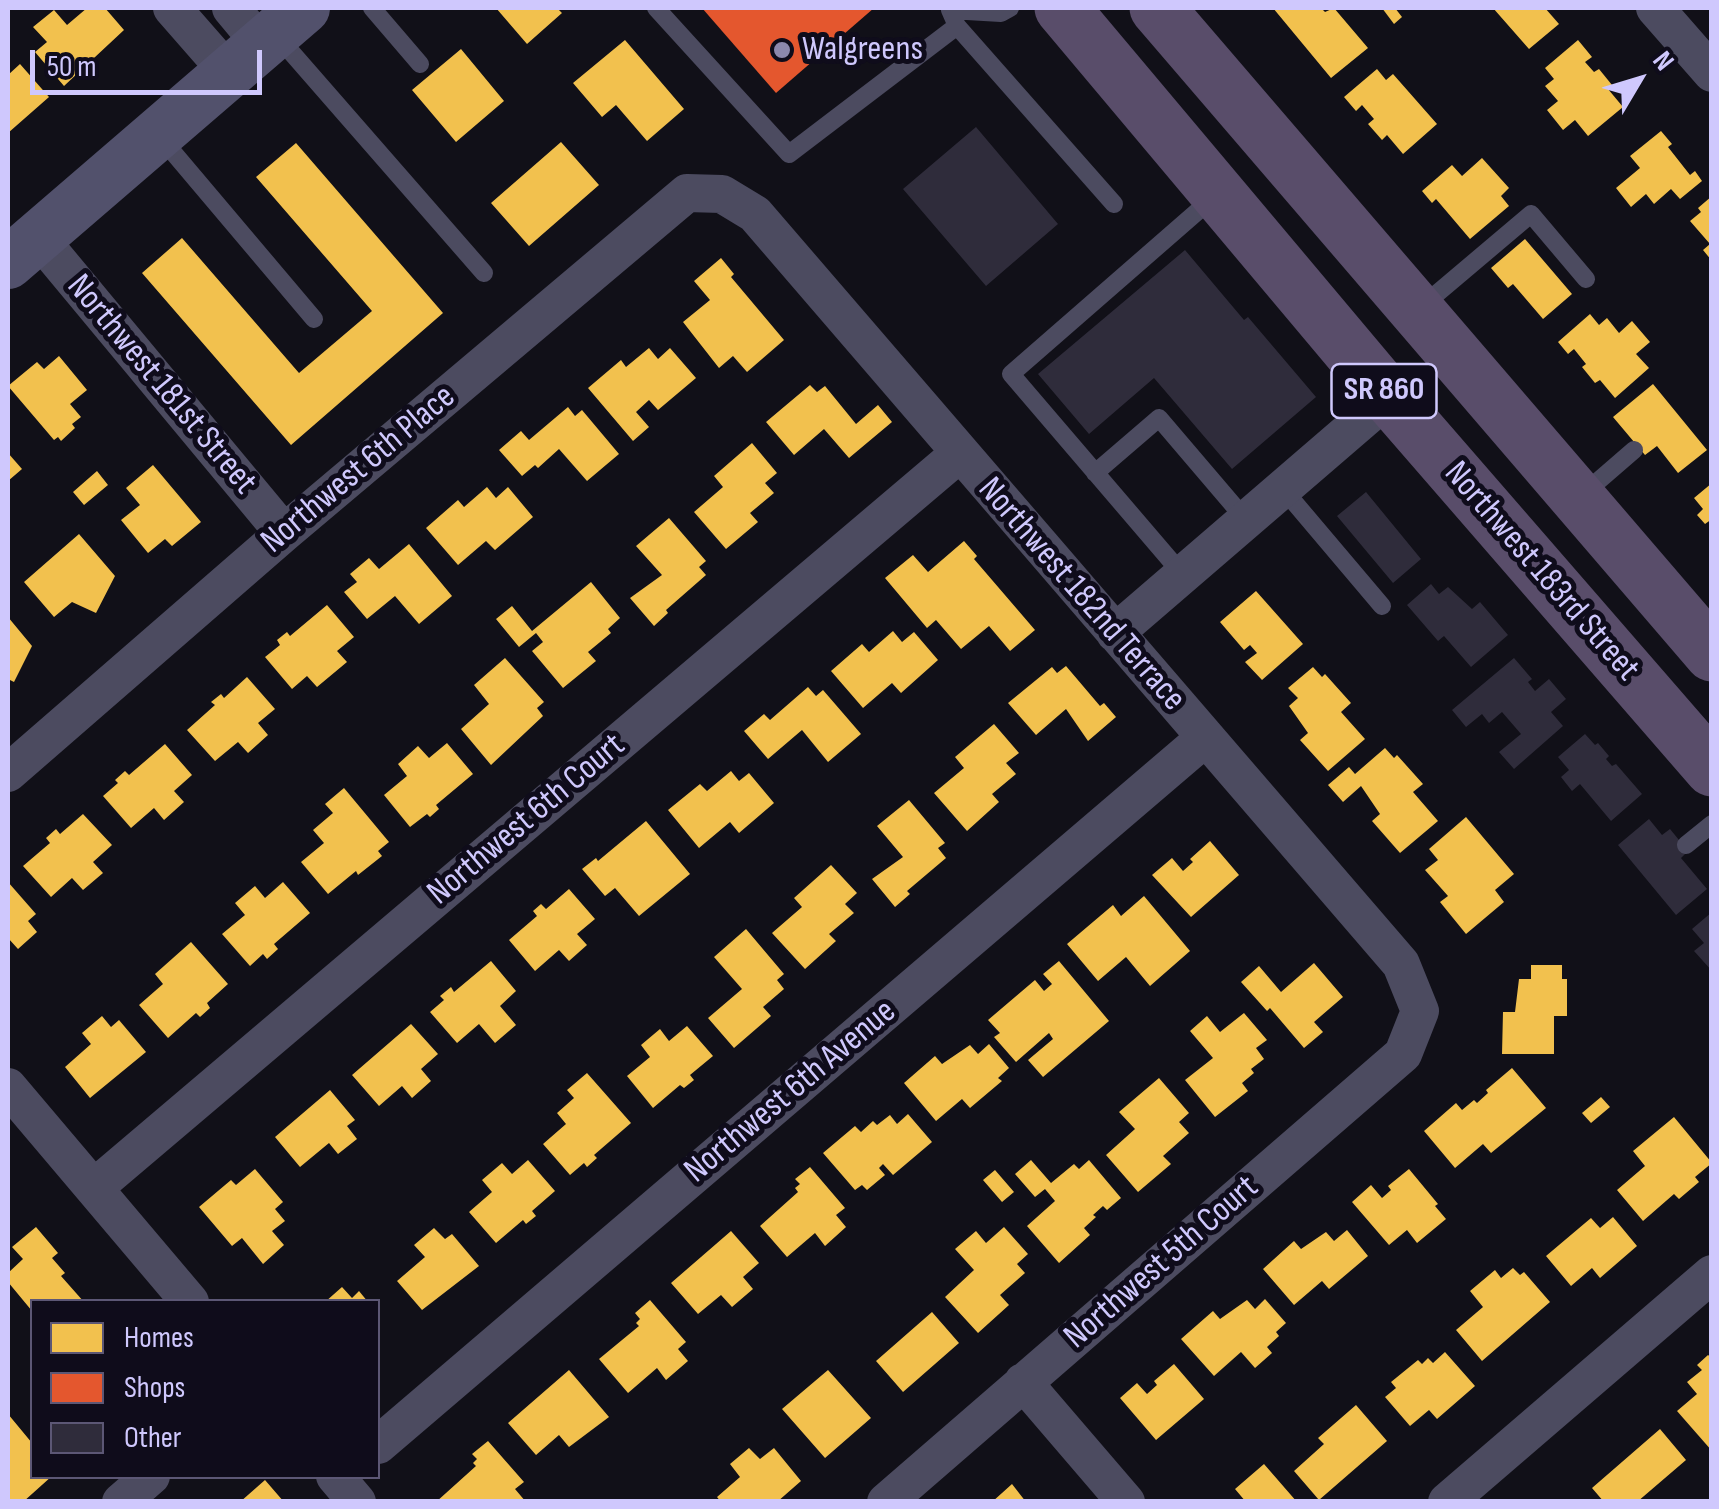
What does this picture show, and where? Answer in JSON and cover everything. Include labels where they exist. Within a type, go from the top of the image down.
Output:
[{"type":"main road","name":"Northwest 183rd Street","points":[[1062,8],[1390,397],[1712,769]]},
{"type":"main road","name":"SR 860","points":[[1157,8],[1712,654]]},
{"type":"main road","points":[[1390,397],[1444,392],[1504,413]]},
{"type":"street","points":[[23,250],[157,134],[260,33],[172,8]]},
{"type":"street","points":[[1655,8],[1712,73]]},
{"type":"street","name":"Northwest 6th Place","points":[[8,773],[284,533],[687,194],[722,194]]},
{"type":"street","name":"Northwest 182nd Terrace","points":[[722,194],[754,214],[1401,964],[1420,1011]]},
{"type":"street","name":"Northwest 181st Street","points":[[23,250],[284,533]]},
{"type":"street","points":[[1115,633],[1390,397]]},
{"type":"street","name":"Northwest 6th Court","points":[[95,1188],[960,454]]},
{"type":"street","name":"Northwest 6th Avenue","points":[[380,1443],[1205,738]]},
{"type":"street","name":"Northwest 5th Court","points":[[886,1502],[1403,1054],[1420,1011]]},
{"type":"street","points":[[8,1088],[188,1299]]},
{"type":"street","points":[[1447,1502],[1712,1274]]},
{"type":"street","points":[[1023,1382],[1126,1502]]},
{"type":"street","points":[[121,1502],[148,1479]]},
{"type":"lane","points":[[372,8],[420,64]]},
{"type":"lane","points":[[656,8],[789,154],[951,15],[1001,13],[1010,8]]},
{"type":"lane","points":[[951,15],[1114,204]]},
{"type":"lane","points":[[260,33],[484,273]]},
{"type":"lane","points":[[157,134],[314,319]]},
{"type":"lane","points":[[1183,575],[1011,374],[1219,194]]},
{"type":"lane","points":[[1417,311],[1531,214],[1586,279]]},
{"type":"lane","points":[[1096,472],[1160,418],[1246,520]]},
{"type":"lane","points":[[1578,498],[1634,450]]},
{"type":"lane","points":[[1283,489],[1382,606]]},
{"type":"lane","points":[[1686,846],[1712,824]]},
{"type":"building: Homes","points":[[87,8],[105,8],[124,30],[64,86],[35,52],[47,42],[33,27],[54,10],[67,25]]},
{"type":"building: Homes","points":[[496,8],[557,8],[562,13],[527,44]]},
{"type":"building: Homes","points":[[1273,8],[1321,8],[1325,12],[1334,8],[1368,48],[1331,78]]},
{"type":"building: Homes","points":[[1382,8],[1395,8],[1402,17],[1394,24]]},
{"type":"building: Homes","points":[[1493,8],[1545,8],[1559,24],[1529,49]]},
{"type":"building: Homes","points":[[625,40],[684,109],[647,141],[616,105],[602,117],[573,83]]},
{"type":"building: Homes","points":[[1578,40],[1592,57],[1585,62],[1594,72],[1599,69],[1612,85],[1608,89],[1623,107],[1588,136],[1575,120],[1563,130],[1547,110],[1558,101],[1545,86],[1554,79],[1545,68]]},
{"type":"building: Homes","points":[[461,49],[504,101],[456,142],[412,90]]},
{"type":"building: Homes","points":[[20,64],[49,97],[8,133],[8,75]]},
{"type":"building: Homes","points":[[1377,69],[1386,80],[1393,74],[1437,124],[1403,154],[1387,135],[1382,140],[1368,124],[1374,119],[1362,105],[1356,111],[1344,97]]},
{"type":"building: Homes","points":[[1661,131],[1690,175],[1695,171],[1702,181],[1680,199],[1671,189],[1654,204],[1646,194],[1631,207],[1616,188],[1640,168],[1630,156]]},
{"type":"building: Homes","points":[[561,142],[599,185],[529,246],[491,203]]},
{"type":"building: Homes","points":[[296,143],[443,313],[291,445],[142,273],[182,238],[299,373],[372,311],[256,177]]},
{"type":"building: Homes","points":[[1482,158],[1509,188],[1501,196],[1509,206],[1470,239],[1436,199],[1432,203],[1422,191],[1452,165],[1462,176]]},
{"type":"building: Homes","points":[[1712,196],[1712,261],[1703,250],[1710,244],[1690,221]]},
{"type":"building: Homes","points":[[1525,239],[1572,294],[1543,319],[1513,284],[1508,288],[1491,268]]},
{"type":"building: Homes","points":[[721,258],[734,274],[731,277],[784,340],[747,372],[733,356],[719,368],[683,322],[710,300],[694,281]]},
{"type":"building: Homes","points":[[1590,314],[1599,325],[1607,318],[1619,333],[1632,321],[1650,342],[1636,354],[1649,368],[1615,398],[1600,380],[1595,383],[1574,349],[1568,354],[1558,342]]},
{"type":"building: Homes","points":[[649,348],[658,359],[670,348],[696,378],[658,410],[649,400],[636,412],[649,427],[633,441],[588,388],[621,360],[626,367]]},
{"type":"building: Homes","points":[[59,356],[87,390],[70,404],[81,417],[61,441],[58,437],[54,440],[8,386],[37,362],[44,369]]},
{"type":"building: Homes","points":[[1653,384],[1707,450],[1678,473],[1657,446],[1645,455],[1613,417]]},
{"type":"building: Homes","points":[[810,385],[817,392],[825,386],[856,424],[878,405],[892,422],[849,458],[824,429],[794,455],[766,422]]},
{"type":"building: Homes","points":[[568,407],[575,416],[582,410],[619,454],[587,481],[559,449],[522,476],[499,450],[521,431],[529,440]]},
{"type":"building: Homes","points":[[752,443],[777,473],[765,483],[774,493],[750,513],[758,522],[726,549],[694,512],[723,487],[714,476]]},
{"type":"building: Homes","points":[[8,453],[22,469],[8,481]]},
{"type":"building: Homes","points":[[153,465],[201,522],[172,546],[165,539],[148,553],[121,520],[140,505],[126,488]]},
{"type":"building: Homes","points":[[97,471],[108,485],[84,505],[73,492]]},
{"type":"building: Homes","points":[[1712,483],[1712,519],[1705,524],[1697,515],[1703,509],[1694,498]]},
{"type":"building: Homes","points":[[487,487],[496,498],[508,487],[533,517],[495,550],[486,541],[458,565],[426,528],[458,500],[464,507]]},
{"type":"building: Homes","points":[[669,518],[706,561],[699,567],[706,575],[666,610],[668,613],[654,626],[630,598],[662,575],[636,546]]},
{"type":"building: Homes","points":[[79,534],[115,576],[96,613],[72,602],[54,617],[24,582]]},
{"type":"building: Homes","points":[[964,541],[977,556],[974,559],[1035,630],[1010,651],[989,626],[961,649],[936,620],[927,628],[885,578],[913,555],[928,572]]},
{"type":"building: Homes","points":[[409,544],[452,596],[419,624],[395,596],[367,619],[344,592],[357,582],[350,574],[369,558],[379,569]]},
{"type":"building: Homes","points":[[591,582],[620,618],[608,629],[611,633],[588,652],[596,661],[563,688],[532,651],[543,642],[536,633],[519,647],[496,619],[512,606],[532,631]]},
{"type":"building: Homes","points":[[1256,591],[1303,644],[1262,680],[1245,662],[1257,653],[1250,645],[1244,650],[1220,622]]},
{"type":"building: Homes","points":[[327,605],[354,637],[337,651],[347,662],[317,687],[307,676],[292,689],[265,657],[280,645],[277,640],[287,632],[290,636]]},
{"type":"building: Homes","points":[[8,617],[32,646],[14,682],[8,679]]},
{"type":"building: Homes","points":[[893,631],[902,642],[914,632],[938,660],[901,693],[892,683],[863,708],[831,671],[862,644],[869,652]]},
{"type":"building: Homes","points":[[505,658],[544,702],[537,708],[543,716],[491,765],[461,729],[489,704],[474,685]]},
{"type":"building: Homes","points":[[1066,666],[1100,706],[1104,703],[1116,717],[1088,741],[1066,709],[1036,735],[1008,703],[1052,667],[1057,673]]},
{"type":"building: Homes","points":[[1313,667],[1322,677],[1325,674],[1351,703],[1341,712],[1365,739],[1328,771],[1300,740],[1308,733],[1289,706],[1298,698],[1288,688]]},
{"type":"building: Homes","points":[[247,677],[275,709],[258,723],[268,735],[248,753],[238,742],[215,761],[187,730],[215,705],[211,702],[221,694],[224,698]]},
{"type":"building: Homes","points":[[808,687],[816,696],[823,690],[861,734],[828,762],[802,730],[768,759],[744,731],[764,714],[770,720]]},
{"type":"building: Homes","points":[[994,724],[1019,753],[1006,763],[1016,774],[992,794],[999,802],[967,831],[934,793],[964,768],[955,757]]},
{"type":"building: Homes","points":[[447,743],[473,774],[436,805],[439,809],[430,817],[427,814],[410,827],[384,795],[407,776],[398,764],[418,746],[429,758]]},
{"type":"building: Homes","points":[[165,744],[192,775],[174,791],[184,802],[164,820],[154,808],[131,828],[103,796],[125,771],[129,775]]},
{"type":"building: Homes","points":[[1385,748],[1394,758],[1397,755],[1423,784],[1413,792],[1438,821],[1400,853],[1372,821],[1380,814],[1361,786],[1343,802],[1328,785],[1349,767],[1355,774]]},
{"type":"building: Homes","points":[[731,771],[739,781],[749,773],[774,803],[739,833],[730,822],[699,848],[668,810],[700,784],[707,791]]},
{"type":"building: Homes","points":[[344,788],[389,842],[378,851],[382,856],[328,894],[301,862],[324,843],[313,830],[333,813],[325,804]]},
{"type":"building: Homes","points":[[909,800],[945,843],[938,848],[946,858],[907,891],[910,894],[895,907],[872,879],[903,857],[877,826]]},
{"type":"building: Homes","points":[[83,814],[112,845],[93,862],[103,873],[83,890],[72,878],[51,897],[23,866],[50,843],[46,838],[56,829],[60,834]]},
{"type":"building: Homes","points":[[1466,817],[1514,874],[1495,890],[1504,902],[1466,934],[1440,902],[1448,896],[1425,870],[1438,860],[1429,849]]},
{"type":"building: Homes","points":[[646,821],[690,874],[639,916],[615,888],[605,896],[582,869],[596,858],[598,861]]},
{"type":"building: Homes","points":[[1210,841],[1239,875],[1191,917],[1152,875],[1172,858],[1183,871]]},
{"type":"building: Homes","points":[[831,865],[857,893],[845,904],[854,913],[829,934],[836,941],[805,969],[772,933],[802,907],[794,898]]},
{"type":"building: Homes","points":[[8,882],[36,914],[28,921],[37,932],[18,949],[8,938]]},
{"type":"building: Homes","points":[[283,882],[310,913],[274,944],[278,949],[267,959],[263,954],[250,966],[222,934],[245,915],[235,903],[255,886],[265,898]]},
{"type":"building: Homes","points":[[569,889],[595,919],[577,934],[587,945],[569,961],[559,950],[535,971],[509,940],[537,916],[533,911],[541,904],[546,909]]},
{"type":"building: Homes","points":[[1144,896],[1190,951],[1150,986],[1126,957],[1098,981],[1067,944],[1113,905],[1121,916]]},
{"type":"building: Homes","points":[[746,929],[784,974],[777,980],[784,989],[763,1007],[771,1016],[734,1048],[708,1018],[742,989],[714,957]]},
{"type":"building: Homes","points":[[191,942],[228,984],[207,1003],[210,1008],[200,1017],[196,1013],[168,1038],[139,1005],[163,984],[155,974]]},
{"type":"building: Homes","points":[[491,961],[516,991],[500,1006],[516,1025],[495,1043],[479,1024],[457,1043],[430,1012],[444,1000],[440,996],[451,987],[454,992]]},
{"type":"building: Homes","points":[[1059,961],[1109,1021],[1043,1077],[1028,1060],[1053,1039],[1049,1033],[1016,1062],[994,1037],[1000,1033],[988,1020],[1035,980],[1044,991],[1052,984],[1043,974]]},
{"type":"building: Homes","points":[[1314,963],[1343,997],[1314,1022],[1323,1032],[1304,1048],[1270,1008],[1267,1011],[1241,982],[1259,966],[1281,992]]},
{"type":"building: Homes","points":[[1531,965],[1562,965],[1562,979],[1567,979],[1567,1016],[1554,1016],[1554,1054],[1502,1054],[1503,1012],[1515,1012],[1519,979],[1531,979]]},
{"type":"building: Homes","points":[[1244,1013],[1267,1040],[1256,1048],[1264,1059],[1242,1083],[1248,1091],[1215,1117],[1185,1080],[1213,1058],[1190,1031],[1207,1016],[1220,1032]]},
{"type":"building: Homes","points":[[102,1016],[111,1027],[119,1020],[146,1052],[90,1098],[65,1067],[91,1044],[82,1033]]},
{"type":"building: Homes","points":[[411,1024],[438,1054],[421,1069],[431,1081],[412,1098],[402,1086],[379,1106],[352,1075]]},
{"type":"building: Homes","points":[[687,1026],[713,1056],[690,1075],[694,1080],[684,1088],[680,1085],[653,1108],[627,1076],[650,1057],[641,1045],[660,1029],[669,1041]]},
{"type":"building: Homes","points":[[989,1044],[1009,1068],[998,1078],[1002,1081],[970,1108],[962,1099],[936,1121],[904,1083],[935,1056],[942,1064],[970,1045],[978,1054]]},
{"type":"building: Homes","points":[[1512,1068],[1546,1108],[1491,1153],[1483,1144],[1455,1168],[1424,1131],[1456,1103],[1462,1110],[1474,1100],[1477,1103]]},
{"type":"building: Homes","points":[[587,1073],[631,1123],[594,1155],[597,1158],[587,1167],[584,1163],[570,1175],[543,1144],[566,1124],[557,1113],[574,1098],[567,1090]]},
{"type":"building: Homes","points":[[1159,1078],[1189,1113],[1179,1122],[1189,1133],[1163,1156],[1171,1164],[1138,1192],[1106,1155],[1135,1129],[1119,1112]]},
{"type":"building: Homes","points":[[330,1090],[355,1120],[347,1126],[357,1139],[338,1154],[329,1143],[300,1167],[275,1137]]},
{"type":"building: Homes","points":[[1601,1097],[1610,1107],[1591,1123],[1582,1113]]},
{"type":"building: Homes","points":[[908,1114],[932,1142],[893,1175],[883,1164],[879,1168],[885,1175],[867,1190],[862,1185],[855,1190],[823,1153],[855,1126],[861,1132],[873,1121],[877,1125],[890,1115],[897,1124]]},
{"type":"building: Homes","points":[[1674,1117],[1712,1163],[1695,1177],[1699,1182],[1679,1199],[1674,1194],[1643,1221],[1617,1190],[1645,1166],[1633,1151]]},
{"type":"building: Homes","points":[[528,1160],[555,1191],[532,1211],[536,1216],[526,1224],[523,1220],[496,1243],[469,1212],[492,1192],[482,1180],[502,1163],[512,1174]]},
{"type":"building: Homes","points":[[1031,1160],[1051,1183],[1074,1164],[1079,1169],[1089,1160],[1121,1198],[1093,1215],[1096,1217],[1084,1228],[1090,1235],[1059,1263],[1027,1226],[1055,1201],[1045,1189],[1035,1197],[1015,1174]]},
{"type":"building: Homes","points":[[810,1167],[845,1208],[836,1215],[846,1227],[825,1246],[815,1233],[787,1257],[760,1226],[798,1192],[795,1188],[800,1184],[795,1179]]},
{"type":"building: Homes","points":[[255,1169],[283,1202],[275,1209],[285,1221],[272,1231],[284,1245],[263,1264],[242,1238],[232,1246],[199,1207],[231,1180],[236,1185]]},
{"type":"building: Homes","points":[[1409,1169],[1446,1219],[1417,1243],[1407,1230],[1389,1245],[1352,1202],[1371,1185],[1382,1198],[1391,1190],[1388,1186]]},
{"type":"building: Homes","points":[[995,1170],[1014,1192],[1002,1202],[983,1180]]},
{"type":"building: Homes","points":[[1613,1217],[1637,1246],[1600,1278],[1592,1268],[1571,1286],[1546,1256],[1591,1218],[1600,1228]]},
{"type":"building: Homes","points":[[36,1227],[58,1253],[52,1258],[65,1273],[61,1276],[81,1299],[30,1299],[30,1309],[8,1282],[8,1273],[23,1259],[12,1247]]},
{"type":"building: Homes","points":[[1004,1227],[1028,1254],[1017,1264],[1025,1273],[1000,1295],[1009,1305],[978,1333],[945,1297],[974,1270],[955,1249],[976,1231],[986,1243]]},
{"type":"building: Homes","points":[[434,1228],[445,1239],[452,1234],[479,1266],[422,1310],[397,1281],[425,1257],[414,1245]]},
{"type":"building: Homes","points":[[1347,1230],[1368,1256],[1329,1289],[1322,1281],[1294,1305],[1263,1269],[1294,1241],[1301,1249],[1326,1232],[1334,1241]]},
{"type":"building: Homes","points":[[731,1231],[759,1263],[743,1277],[753,1289],[732,1307],[721,1295],[698,1314],[671,1283]]},
{"type":"building: Homes","points":[[1513,1268],[1520,1275],[1524,1272],[1550,1302],[1482,1361],[1456,1330],[1483,1307],[1470,1291],[1495,1270],[1501,1278]]},
{"type":"building: Homes","points":[[342,1287],[352,1298],[359,1291],[366,1299],[328,1299]]},
{"type":"building: Homes","points":[[1265,1299],[1286,1323],[1267,1347],[1272,1353],[1255,1368],[1241,1352],[1214,1376],[1181,1339],[1213,1311],[1220,1319],[1247,1300],[1255,1309]]},
{"type":"building: Homes","points":[[650,1300],[686,1342],[678,1349],[688,1361],[666,1380],[657,1368],[628,1393],[599,1359],[639,1326],[636,1323],[640,1319],[635,1313]]},
{"type":"building: Homes","points":[[932,1312],[959,1343],[903,1392],[876,1361]]},
{"type":"building: Homes","points":[[1445,1352],[1475,1386],[1437,1419],[1429,1410],[1410,1426],[1385,1397],[1396,1388],[1391,1382],[1418,1360],[1422,1364],[1428,1358],[1433,1363]]},
{"type":"building: Homes","points":[[1708,1355],[1712,1358],[1712,1451],[1677,1411],[1697,1394],[1687,1382],[1702,1370],[1697,1365]]},
{"type":"building: Homes","points":[[1174,1364],[1204,1399],[1156,1440],[1120,1398],[1137,1383],[1147,1394],[1157,1385],[1154,1381]]},
{"type":"building: Homes","points":[[569,1370],[609,1417],[569,1447],[559,1435],[536,1455],[508,1423]]},
{"type":"building: Homes","points":[[828,1370],[871,1418],[825,1458],[782,1409]]},
{"type":"building: Homes","points":[[1356,1405],[1387,1441],[1319,1500],[1294,1471],[1324,1444],[1318,1438]]},
{"type":"building: Homes","points":[[8,1414],[30,1441],[30,1479],[49,1479],[23,1502],[8,1502]]},
{"type":"building: Homes","points":[[1660,1429],[1686,1460],[1637,1502],[1604,1502],[1592,1488]]},
{"type":"building: Homes","points":[[488,1441],[524,1482],[515,1489],[526,1502],[436,1502],[476,1466],[473,1463],[477,1459],[472,1454]]},
{"type":"building: Homes","points":[[749,1448],[760,1459],[774,1448],[801,1481],[777,1502],[721,1502],[717,1497],[740,1477],[730,1464]]},
{"type":"building: Homes","points":[[1264,1464],[1297,1502],[1246,1502],[1235,1489]]},
{"type":"building: Homes","points":[[265,1480],[284,1502],[240,1502]]},
{"type":"building: Homes","points":[[1012,1484],[1026,1502],[992,1502]]},
{"type":"building: Shops","name":"Walgreens","points":[[702,8],[874,8],[776,93]]},
{"type":"building: Other","points":[[976,127],[1058,224],[986,286],[903,189]]},
{"type":"building: Other","points":[[1185,250],[1316,397],[1232,469],[1154,378],[1089,434],[1038,374]]},
{"type":"building: Other","points":[[1366,492],[1421,559],[1393,583],[1337,516]]},
{"type":"building: Other","points":[[1431,584],[1439,594],[1448,587],[1472,609],[1480,602],[1508,635],[1471,667],[1444,636],[1438,641],[1407,605]]},
{"type":"building: Other","points":[[1514,658],[1532,679],[1528,682],[1535,691],[1549,679],[1566,699],[1551,712],[1563,726],[1514,769],[1499,752],[1521,734],[1502,712],[1489,723],[1482,714],[1466,727],[1452,710]]},
{"type":"building: Other","points":[[1585,734],[1595,745],[1598,743],[1612,766],[1616,764],[1642,794],[1611,821],[1580,784],[1572,791],[1561,777],[1569,770],[1558,757]]},
{"type":"building: Other","points":[[1649,819],[1662,835],[1670,829],[1688,851],[1681,858],[1707,889],[1676,915],[1618,845]]},
{"type":"building: Other","points":[[1712,912],[1712,971],[1694,951],[1704,943],[1692,929]]},
{"type":"place","name":"Walgreens","points":[[782,50]]}]
